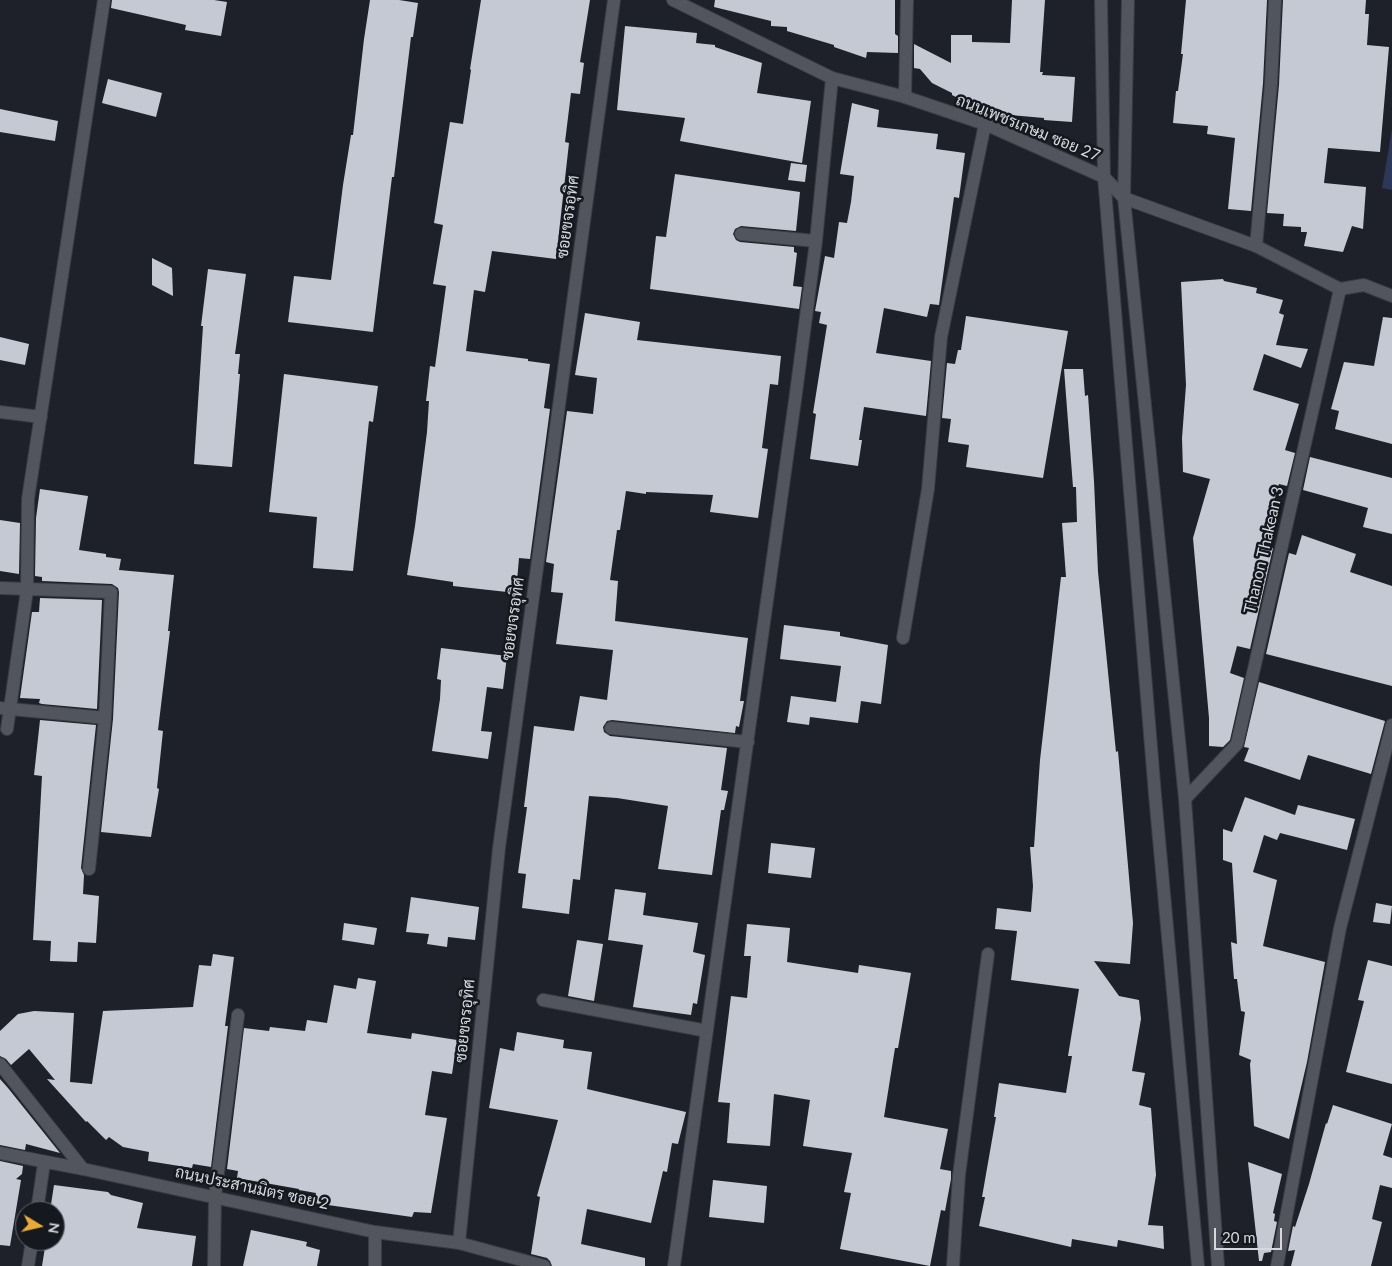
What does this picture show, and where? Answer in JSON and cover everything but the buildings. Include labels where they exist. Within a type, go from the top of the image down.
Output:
[{"type":"street","points":[[7,729],[5,708],[27,590],[28,499],[104,0]]},
{"type":"street","name":"ซอยขจรอุทิศ","points":[[459,1244],[498,848],[614,0]]},
{"type":"street","name":"ถนนเพชรเกษม ซอย 27","points":[[673,0],[832,78],[905,97],[985,124],[1104,177],[1124,198],[1256,246],[1340,289]]},
{"type":"street","points":[[905,97],[907,0]]},
{"type":"street","points":[[1101,0],[1104,177],[1155,796],[1198,1266]]},
{"type":"street","points":[[1128,0],[1124,198],[1185,799],[1212,1203],[1218,1266]]},
{"type":"street","points":[[1256,246],[1275,0]]},
{"type":"street","points":[[674,1266],[816,241],[832,78]]},
{"type":"street","points":[[903,638],[928,489],[941,337],[985,124]]},
{"type":"street","points":[[741,234],[816,241]]},
{"type":"street","points":[[1340,289],[1364,284],[1392,296]]},
{"type":"street","name":"Thanon Thakean 3","points":[[1185,799],[1237,744],[1340,289]]},
{"type":"street","points":[[0,412],[40,417]]},
{"type":"street","points":[[0,588],[112,592],[105,718],[89,869]]},
{"type":"street","points":[[5,708],[105,718]]},
{"type":"street","points":[[1277,1266],[1340,928],[1392,725]]},
{"type":"street","points":[[611,728],[748,742]]},
{"type":"street","points":[[953,1266],[959,1175],[988,954]]},
{"type":"street","points":[[543,1000],[707,1031]]},
{"type":"street","points":[[214,1266],[215,1196],[238,1015]]},
{"type":"street","points":[[0,1064],[84,1169]]},
{"type":"street","name":"ถนนประสานมิตร ซอย 2","points":[[0,1153],[215,1196],[375,1232],[459,1244],[544,1266]]},
{"type":"street","points":[[38,1201],[44,1163]]},
{"type":"street","points":[[1193,1209],[1212,1203]]},
{"type":"street","points":[[375,1232],[375,1266]]},
{"type":"street","points":[[28,1266],[30,1251]]},
{"type":"shaded area","points":[[1392,129],[1392,190],[1382,188]]}]
